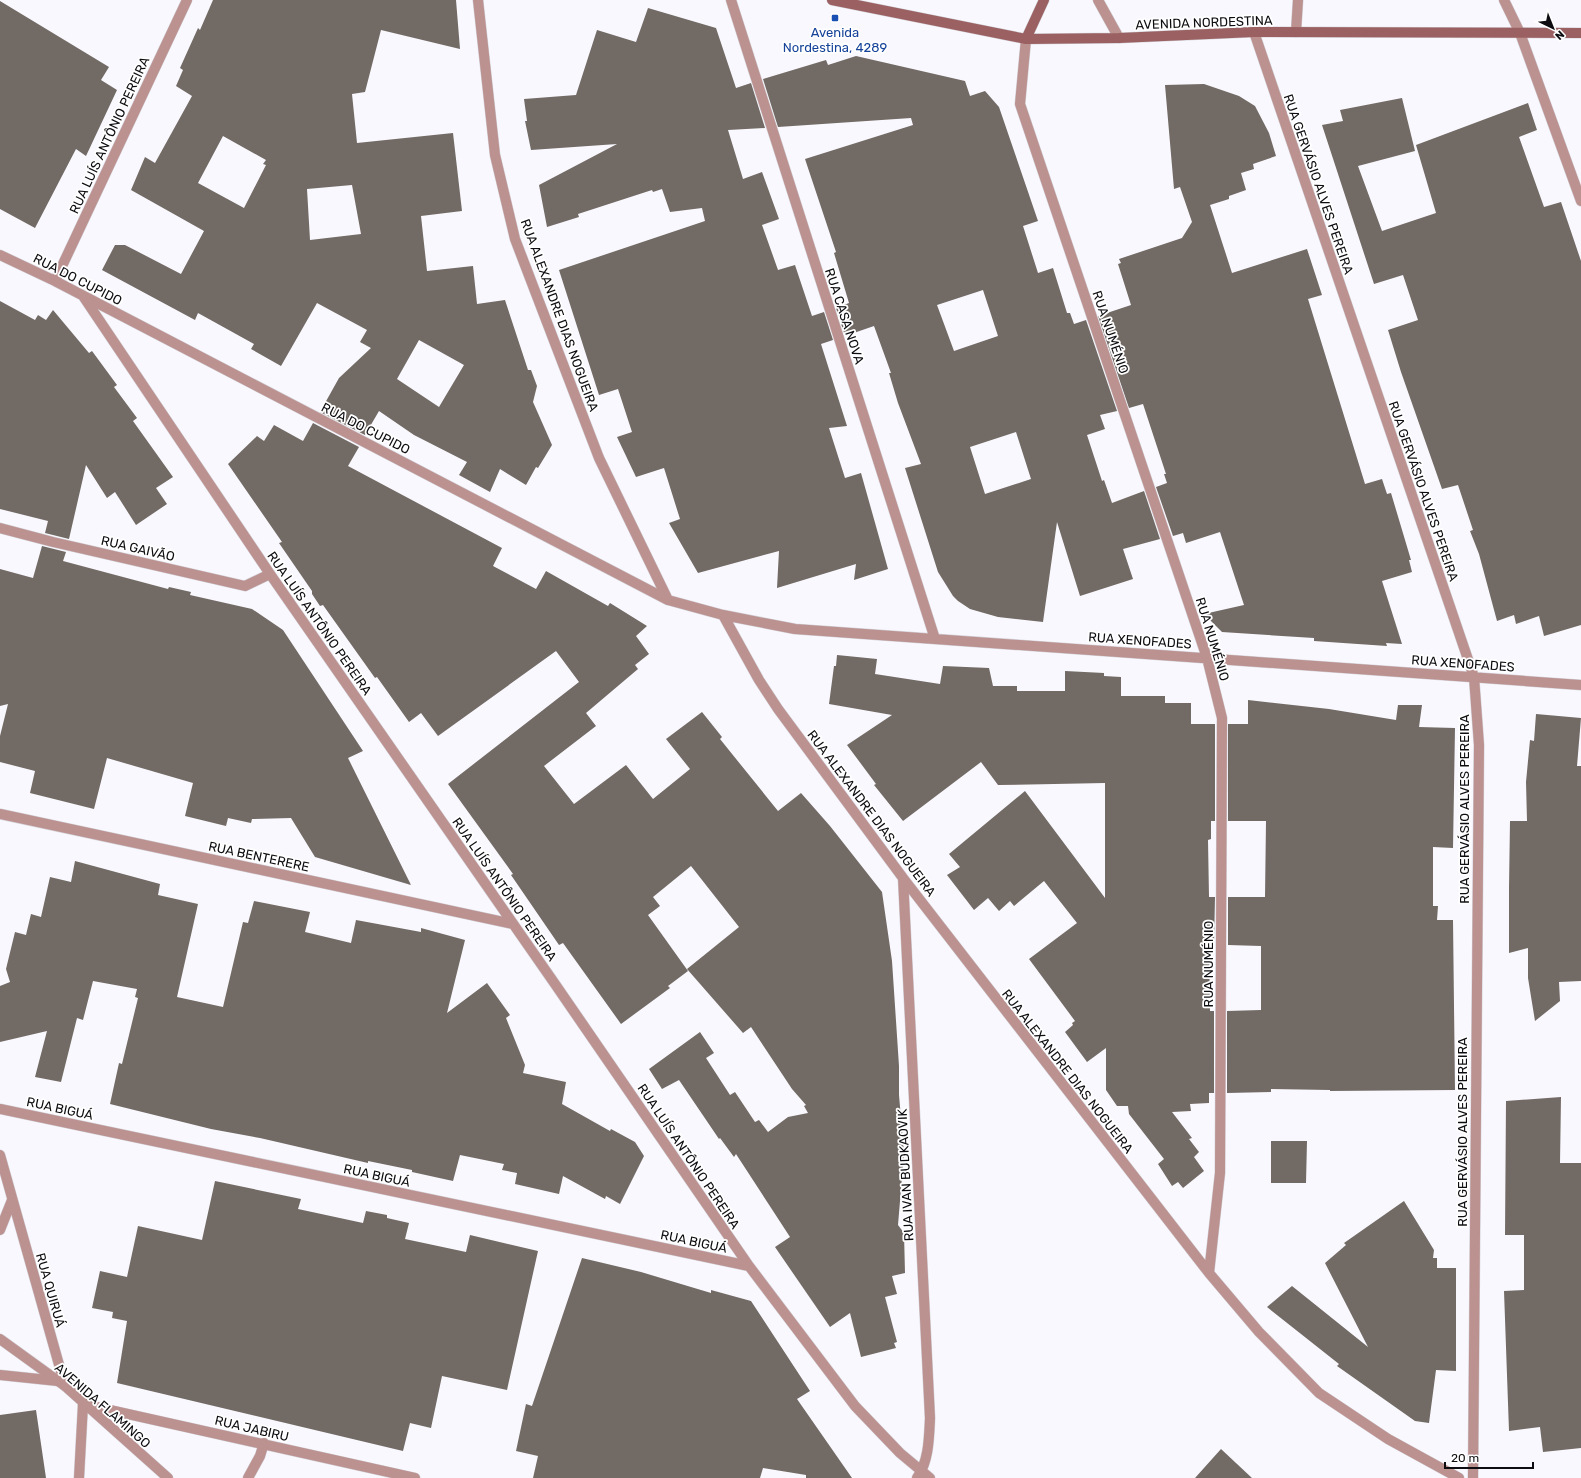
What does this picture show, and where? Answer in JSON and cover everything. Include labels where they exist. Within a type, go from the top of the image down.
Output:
[{"type":"main road","name":"AVENIDA NORDESTINA","points":[[832,0],[1026,39],[1119,38],[1254,32],[1581,32]]},
{"type":"main road","points":[[1026,39],[1044,0]]},
{"type":"street","name":"RUA LUÍS ANTÔNIO PEREIRA","points":[[55,280],[187,0]]},
{"type":"street","name":"RUA ALEXANDRE DIAS NOGUEIRA","points":[[478,0],[495,155],[515,239],[599,458],[668,600]]},
{"type":"street","name":"RUA CASA NOVA","points":[[731,0],[935,639]]},
{"type":"street","points":[[1098,0],[1119,38]]},
{"type":"street","points":[[1296,32],[1298,0]]},
{"type":"street","points":[[1504,0],[1520,33],[1581,201]]},
{"type":"street","name":"RUA GERVÁSIO ALVES PEREIRA","points":[[1254,32],[1474,677],[1479,745],[1473,1478]]},
{"type":"street","name":"RUA NUMÉNIO","points":[[1026,39],[1020,104],[1207,658],[1222,718],[1220,1173],[1209,1273]]},
{"type":"street","name":"RUA DO CUPIDO","points":[[0,255],[55,280],[668,600],[722,615]]},
{"type":"street","name":"RUA LUÍS ANTÔNIO PEREIRA","points":[[82,295],[270,574],[749,1266],[855,1406],[919,1474],[930,1478]]},
{"type":"street","name":"RUA GAIVÃO","points":[[0,528],[53,542],[246,586],[270,574]]},
{"type":"street","name":"RUA ALEXANDRE DIAS NOGUEIRA","points":[[722,615],[759,680],[778,709],[903,878],[1209,1273],[1259,1332],[1319,1393],[1388,1439],[1459,1478]]},
{"type":"street","name":"RUA XENOFADES","points":[[722,615],[795,629],[1581,685]]},
{"type":"street","name":"RUA BENTERERE","points":[[0,814],[513,924]]},
{"type":"street","name":"RUA IVAN BUDKAOVIK","points":[[903,878],[930,1418],[928,1445],[919,1474]]},
{"type":"street","name":"RUA BIGUÁ","points":[[0,1109],[749,1266]]},
{"type":"street","name":"RUA QUIRUÁ","points":[[0,1155],[61,1384]]},
{"type":"street","points":[[0,1230],[12,1200]]},
{"type":"street","name":"AVENIDA FLAMINGO","points":[[0,1339],[61,1384],[168,1478]]},
{"type":"street","points":[[0,1375],[61,1384]]},
{"type":"street","points":[[79,1478],[83,1404]]},
{"type":"street","name":"RUA JABIRU","points":[[83,1404],[264,1443],[415,1478]]},
{"type":"street","points":[[248,1478],[260,1456],[264,1443]]},
{"type":"building","points":[[213,0],[456,0],[460,49],[381,30],[365,92],[352,94],[357,143],[453,133],[462,211],[421,216],[427,271],[473,266],[477,304],[505,300],[528,370],[531,370],[537,386],[533,402],[552,445],[538,468],[536,467],[526,485],[500,469],[490,492],[459,475],[467,462],[414,435],[379,411],[365,435],[320,412],[339,378],[371,348],[360,342],[367,330],[317,303],[281,366],[251,349],[254,344],[198,313],[195,320],[102,270],[115,245],[125,245],[181,274],[204,231],[131,190],[145,157],[155,163],[192,96],[176,86],[183,70],[180,68],[198,28],[200,30]],"holes":[[[223,136],[266,160],[263,164],[266,165],[244,208],[198,183]],[[352,185],[361,234],[310,240],[307,189]],[[419,340],[464,365],[439,407],[397,379]]]},
{"type":"building","points":[[0,1],[109,67],[101,80],[117,90],[86,156],[76,149],[35,228],[0,209]]},
{"type":"building","points":[[648,8],[716,28],[736,88],[751,83],[765,128],[728,130],[743,179],[762,172],[779,219],[762,225],[778,270],[795,265],[812,316],[824,312],[833,340],[821,344],[847,426],[829,428],[845,478],[861,473],[888,569],[854,580],[856,564],[777,588],[779,551],[698,573],[669,523],[680,519],[664,468],[636,477],[617,437],[632,432],[618,389],[599,395],[559,270],[705,221],[702,208],[670,212],[662,189],[653,192],[652,190],[578,214],[579,217],[547,227],[539,185],[617,144],[531,150],[525,121],[527,121],[524,99],[576,95],[597,30],[636,42]]},
{"type":"building","points":[[856,56],[965,81],[970,96],[985,91],[999,107],[1038,221],[1023,226],[1038,273],[1053,268],[1067,313],[1070,313],[1074,324],[1086,320],[1117,411],[1100,415],[1105,429],[1087,435],[1102,481],[1104,480],[1112,503],[1144,491],[1160,539],[1123,549],[1133,579],[1080,596],[1057,522],[1043,622],[998,617],[970,609],[953,596],[938,572],[905,468],[921,464],[898,403],[889,373],[891,373],[874,326],[845,336],[836,308],[849,303],[834,253],[836,252],[805,159],[913,125],[911,118],[778,127],[763,79],[826,60],[828,65]],"holes":[[[983,290],[998,336],[954,351],[937,305]],[[1016,432],[1031,479],[985,494],[970,447]]]},
{"type":"building","points":[[1204,84],[1239,96],[1255,106],[1269,133],[1276,156],[1253,164],[1254,169],[1241,173],[1246,190],[1229,196],[1229,199],[1210,205],[1232,273],[1307,249],[1322,295],[1308,299],[1365,484],[1382,479],[1387,494],[1391,493],[1411,560],[1409,560],[1412,572],[1382,581],[1402,644],[1386,643],[1387,646],[1314,641],[1314,638],[1222,632],[1204,614],[1244,605],[1220,532],[1186,543],[1183,533],[1173,536],[1156,487],[1167,483],[1164,474],[1166,474],[1143,404],[1129,408],[1098,316],[1131,305],[1118,264],[1121,263],[1119,259],[1182,238],[1192,222],[1180,187],[1174,189],[1165,85]]},
{"type":"building","points":[[1402,98],[1415,151],[1358,166],[1382,231],[1436,213],[1416,145],[1528,103],[1537,130],[1519,137],[1544,207],[1561,202],[1581,261],[1581,625],[1544,636],[1539,616],[1516,624],[1514,615],[1497,621],[1479,554],[1470,531],[1473,530],[1458,485],[1442,489],[1401,372],[1388,330],[1418,320],[1403,275],[1374,284],[1322,125],[1343,121],[1340,110]]},
{"type":"building","points":[[0,301],[35,320],[38,315],[46,320],[53,310],[89,353],[92,351],[117,385],[114,387],[137,418],[133,421],[173,477],[156,488],[167,504],[136,525],[115,492],[107,498],[86,465],[69,539],[45,533],[48,521],[0,509]]},
{"type":"building","points":[[313,423],[359,447],[348,466],[502,548],[493,566],[536,589],[546,571],[608,606],[610,603],[647,626],[636,636],[649,654],[635,665],[638,669],[586,713],[596,726],[544,766],[574,804],[626,765],[653,799],[690,769],[666,739],[702,712],[722,737],[720,739],[778,811],[801,793],[830,826],[882,892],[892,961],[899,1066],[899,1095],[904,1153],[898,1225],[904,1233],[905,1273],[892,1276],[897,1294],[885,1297],[897,1342],[894,1343],[896,1348],[861,1357],[850,1313],[830,1327],[775,1247],[790,1237],[736,1154],[734,1157],[720,1138],[719,1139],[679,1080],[662,1089],[649,1069],[700,1032],[714,1053],[706,1058],[730,1095],[735,1092],[755,1122],[759,1120],[768,1132],[788,1117],[808,1113],[804,1106],[806,1105],[792,1089],[751,1027],[743,1033],[687,969],[739,927],[691,866],[653,897],[660,906],[648,915],[688,971],[668,986],[670,988],[621,1024],[563,943],[559,945],[511,875],[513,874],[448,784],[579,682],[556,651],[438,736],[421,713],[409,722],[377,677],[375,678],[323,605],[320,606],[312,594],[312,591],[279,543],[282,542],[228,464],[257,436],[264,441],[274,425],[303,441]]},
{"type":"building","points":[[42,546],[66,552],[63,561],[168,589],[169,587],[191,592],[190,595],[252,609],[283,630],[363,751],[348,758],[411,885],[315,857],[291,818],[252,819],[251,823],[228,818],[226,826],[185,816],[193,783],[107,758],[94,809],[30,793],[35,771],[0,762],[0,736],[8,704],[0,706],[0,569],[33,578]]},
{"type":"building","points":[[837,655],[877,659],[875,674],[940,684],[943,666],[989,668],[993,686],[1017,686],[1017,691],[1065,691],[1065,671],[1104,673],[1104,676],[1121,677],[1121,696],[1165,696],[1165,703],[1191,703],[1191,724],[1215,724],[1215,821],[1211,821],[1211,839],[1208,840],[1209,897],[1215,897],[1214,945],[1209,945],[1210,1011],[1214,1011],[1214,1093],[1209,1093],[1209,1103],[1190,1104],[1191,1111],[1172,1112],[1192,1138],[1189,1139],[1199,1152],[1194,1157],[1204,1171],[1183,1188],[1178,1182],[1172,1186],[1158,1164],[1164,1159],[1129,1114],[1128,1106],[1117,1106],[1106,1090],[1106,1048],[1087,1062],[1065,1032],[1073,1025],[1072,1023],[1075,1021],[1029,959],[1077,923],[1044,881],[1014,906],[1010,901],[999,911],[988,898],[974,910],[947,875],[960,867],[949,854],[1025,791],[1105,898],[1105,783],[998,785],[981,762],[903,821],[874,785],[876,784],[847,745],[892,715],[829,704]]},
{"type":"building","points":[[1248,700],[1329,709],[1396,720],[1398,705],[1422,705],[1419,727],[1455,728],[1453,848],[1433,847],[1433,906],[1438,906],[1437,920],[1453,920],[1455,1090],[1330,1091],[1271,1089],[1271,1092],[1227,1093],[1227,1011],[1261,1010],[1261,946],[1228,945],[1228,897],[1265,897],[1266,821],[1228,821],[1228,724],[1248,724]]},
{"type":"building","points":[[1536,714],[1581,718],[1577,766],[1581,766],[1581,981],[1559,982],[1560,1001],[1535,1021],[1528,978],[1528,948],[1509,953],[1509,888],[1510,821],[1527,821],[1526,782],[1530,740],[1534,741]]},
{"type":"building","points":[[75,861],[160,884],[158,895],[198,904],[177,997],[223,1007],[243,922],[248,923],[254,901],[310,912],[305,932],[351,943],[356,920],[421,932],[421,928],[465,940],[447,1013],[487,983],[510,1015],[506,1018],[525,1065],[523,1073],[566,1082],[562,1104],[610,1131],[611,1129],[635,1142],[644,1156],[620,1204],[606,1196],[605,1199],[563,1176],[559,1194],[515,1184],[517,1173],[502,1170],[504,1164],[460,1155],[453,1181],[412,1172],[412,1170],[368,1161],[368,1163],[260,1138],[211,1129],[110,1104],[119,1063],[122,1064],[138,998],[135,997],[137,989],[93,981],[83,1020],[77,1018],[61,1082],[35,1077],[47,1031],[0,1042],[0,986],[10,982],[6,969],[15,932],[26,935],[31,914],[41,917],[50,877],[71,882]]},
{"type":"building","points":[[1561,1097],[1560,1163],[1581,1163],[1581,1448],[1543,1452],[1540,1427],[1509,1431],[1504,1291],[1524,1290],[1524,1235],[1505,1235],[1506,1101]]},
{"type":"building","points":[[1271,1141],[1307,1141],[1306,1183],[1271,1183]]},
{"type":"building","points":[[215,1181],[301,1199],[298,1209],[363,1223],[366,1211],[387,1215],[387,1218],[409,1223],[405,1239],[466,1252],[470,1235],[538,1251],[507,1390],[442,1376],[431,1428],[410,1423],[403,1451],[117,1383],[127,1321],[112,1318],[113,1312],[92,1308],[100,1271],[127,1277],[138,1226],[202,1240]]},
{"type":"building","points":[[1404,1201],[1434,1250],[1433,1258],[1437,1258],[1437,1268],[1456,1268],[1456,1371],[1436,1370],[1429,1423],[1415,1421],[1337,1366],[1339,1364],[1267,1307],[1292,1286],[1368,1347],[1325,1263],[1346,1245],[1344,1243]]},
{"type":"building","points":[[582,1258],[641,1272],[711,1293],[711,1290],[751,1301],[810,1391],[797,1399],[852,1478],[806,1478],[806,1475],[763,1468],[760,1478],[533,1478],[538,1456],[516,1451],[526,1404],[532,1406]]},
{"type":"building","points":[[36,1410],[46,1478],[0,1478],[0,1415]]},
{"type":"building","points":[[1221,1449],[1252,1478],[1195,1478]]},
{"type":"place","name":"Avenida Nordestina, 4289","points":[[835,18]]}]
